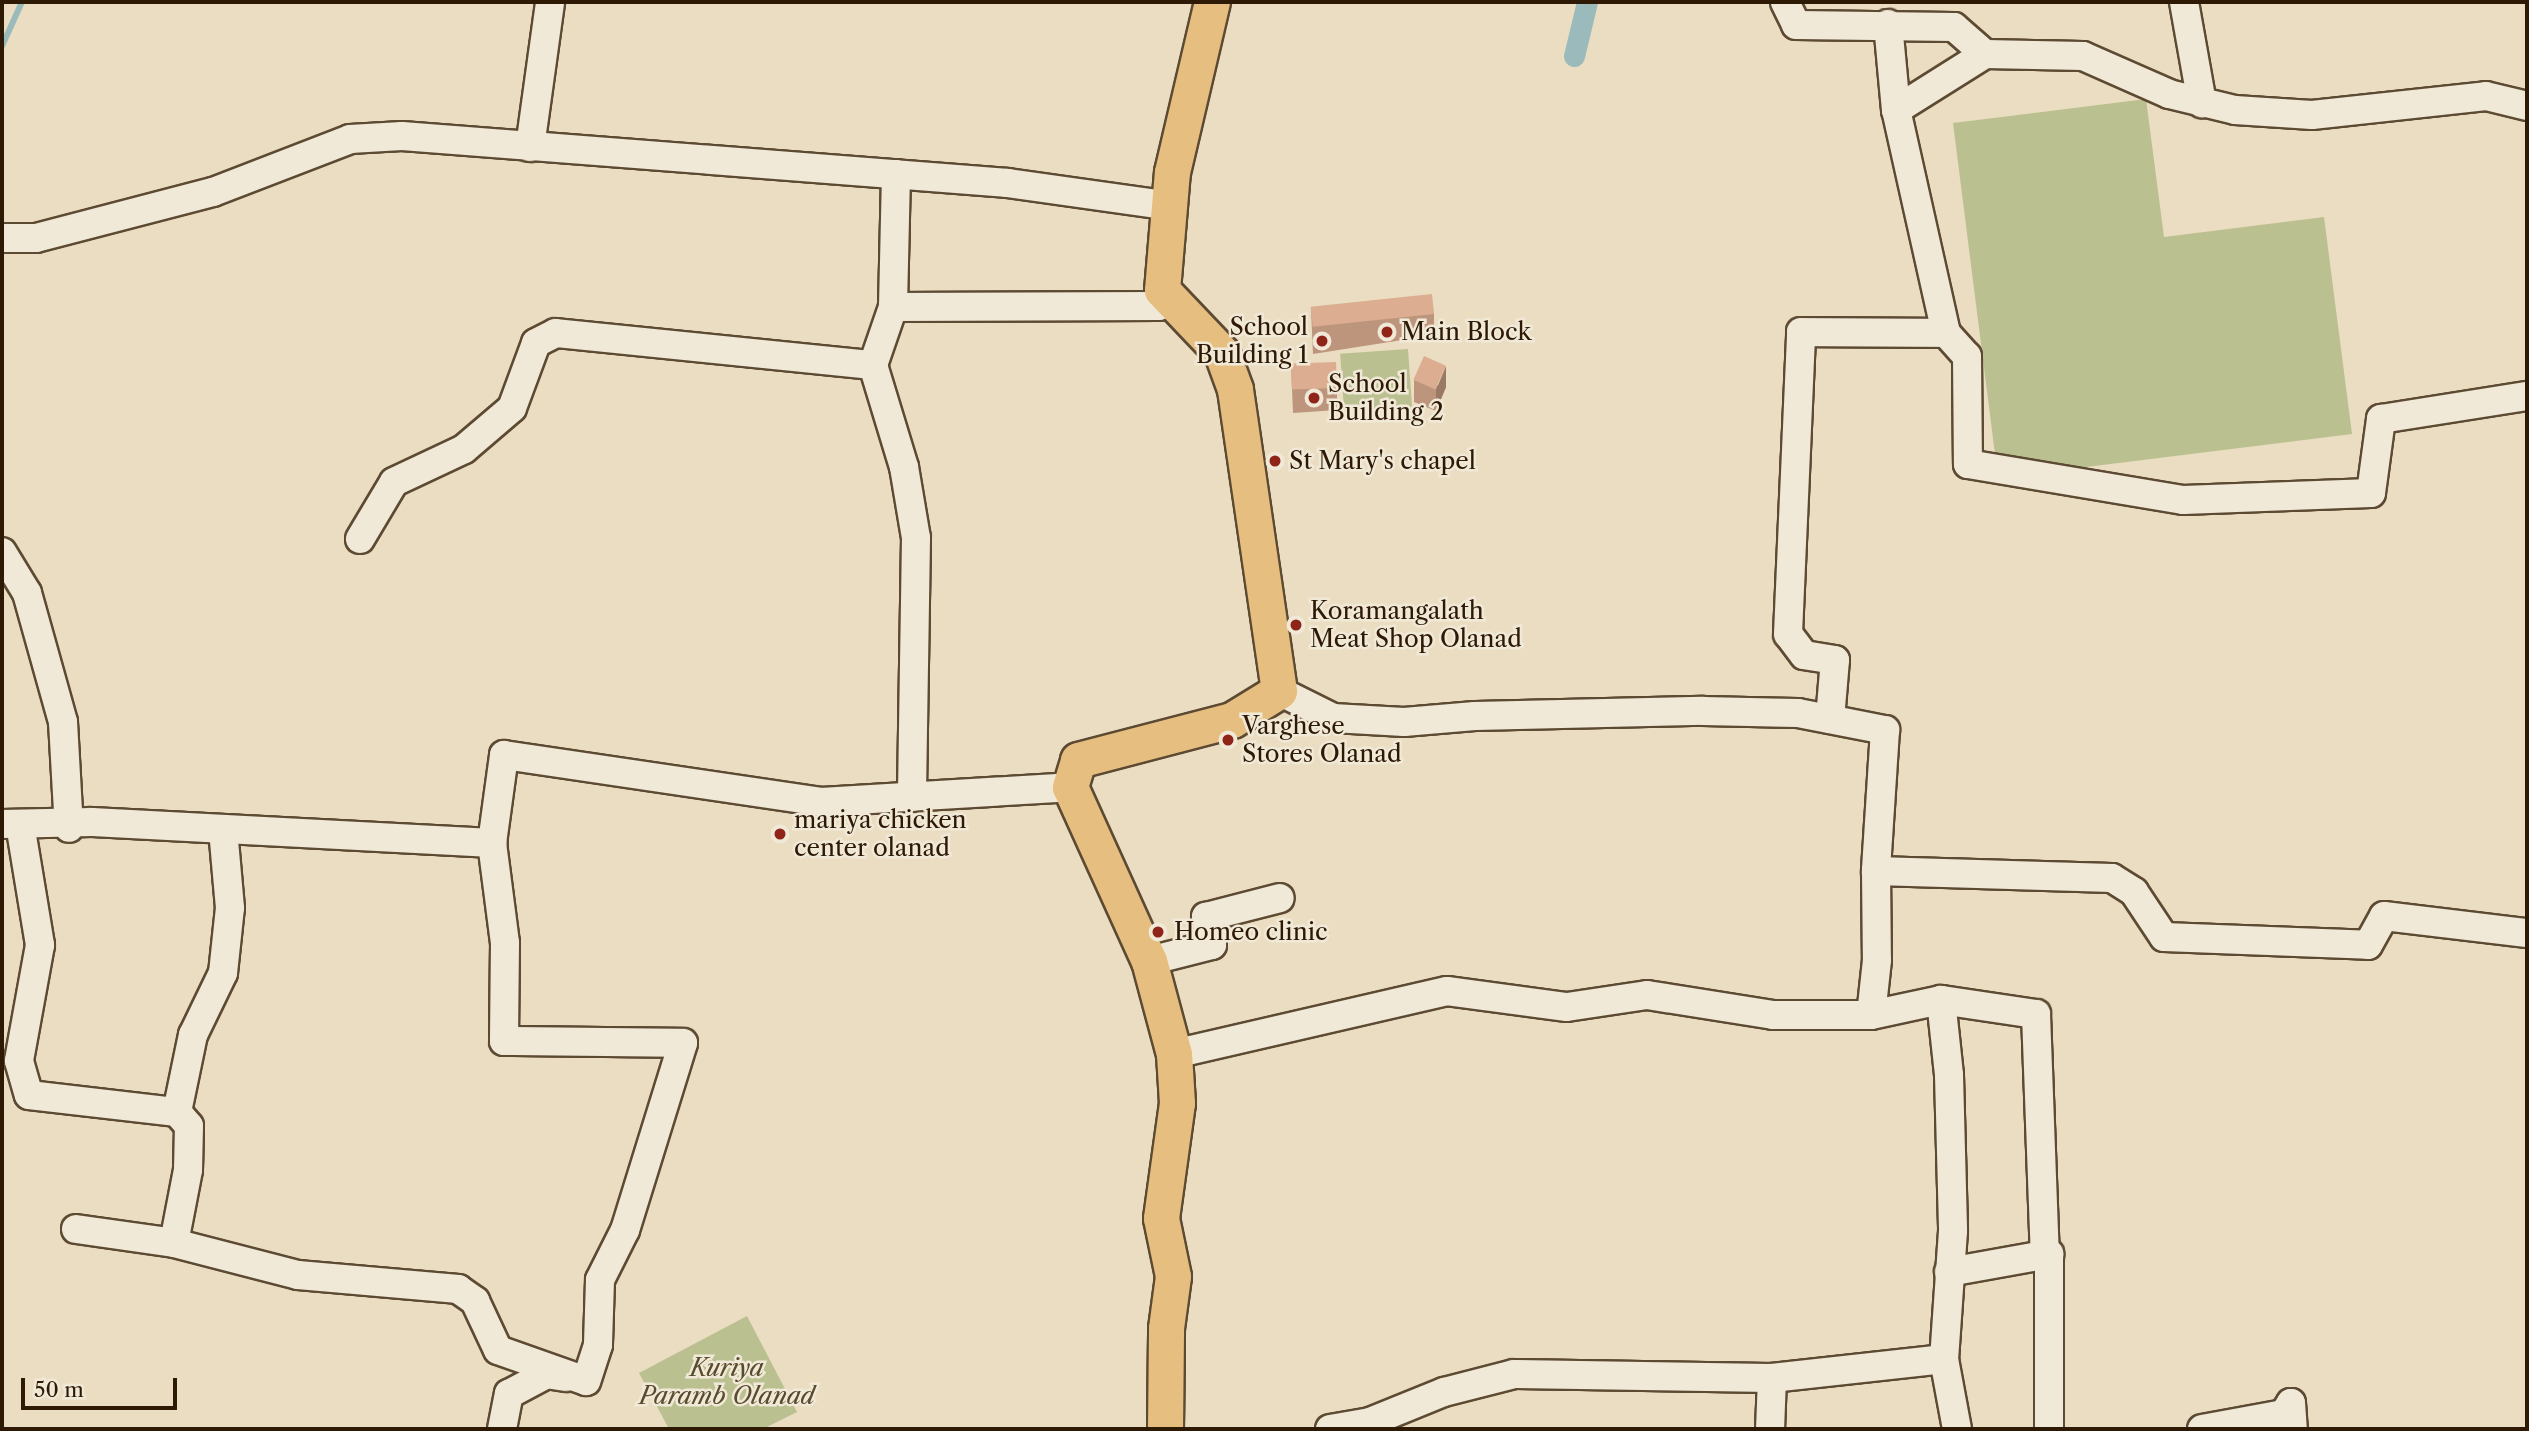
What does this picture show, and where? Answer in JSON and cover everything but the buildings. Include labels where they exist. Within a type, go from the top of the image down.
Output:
[{"type":"main road","points":[[1165,1429],[1166,1328],[1173,1276],[1161,1218],[1177,1103],[1174,1054],[1149,961],[1070,787],[1078,760],[1233,720],[1279,691],[1235,389],[1222,354],[1162,290],[1172,206],[1172,172],[1212,2]]},
{"type":"street","points":[[530,147],[551,2]]},
{"type":"street","points":[[1785,2],[1796,25],[1888,24],[1954,27],[1984,54]]},
{"type":"street","points":[[2184,2],[2202,103]]},
{"type":"street","points":[[1888,24],[1896,110],[1946,333],[1967,356],[1968,464],[2183,500],[2371,493],[2381,419],[2527,396]]},
{"type":"street","points":[[1896,110],[1984,54],[2083,55],[2169,94],[2202,103],[2312,115],[2486,96],[2527,106]]},
{"type":"street","points":[[2,238],[36,238],[213,192],[350,139],[402,136],[1008,183],[1172,206]]},
{"type":"street","points":[[896,174],[892,307],[873,365],[904,467],[916,538],[912,797]]},
{"type":"street","points":[[892,307],[1159,306],[1162,290]]},
{"type":"street","points":[[1830,719],[1835,660],[1804,655],[1788,634],[1801,332],[1946,333]]},
{"type":"street","points":[[360,539],[394,482],[464,449],[512,408],[536,343],[556,333],[873,365]]},
{"type":"street","points":[[2,552],[27,593],[63,723],[69,825]]},
{"type":"street","points":[[1279,691],[1332,718],[1404,722],[1488,716],[1703,711],[1798,713],[1885,730],[1876,870],[1877,960],[1871,1014]]},
{"type":"street","points":[[586,1381],[598,1345],[600,1280],[625,1230],[683,1043],[504,1041],[505,943],[492,843],[504,755],[821,802],[1070,787]]},
{"type":"street","points":[[174,1243],[188,1159],[189,1126],[177,1112],[29,1096],[19,1061],[40,945],[11,824],[223,829],[492,843]]},
{"type":"street","points":[[177,1112],[193,1035],[223,973],[230,908],[223,829]]},
{"type":"street","points":[[1876,870],[2112,877],[2134,892],[2164,937],[2368,945],[2384,916],[2527,933]]},
{"type":"street","points":[[1149,961],[1212,945],[1206,917],[1280,898]]},
{"type":"street","points":[[1174,1054],[1447,990],[1567,1007],[1647,995],[1773,1015],[1871,1014],[1941,1000],[2036,1014],[2046,1255]]},
{"type":"street","points":[[1941,1000],[1949,1075],[1953,1231],[1944,1359],[1957,1429]]},
{"type":"street","points":[[76,1229],[174,1243],[298,1275],[458,1289],[475,1301],[498,1350],[586,1381]]},
{"type":"street","points":[[1949,1272],[2049,1254],[2049,1429]]},
{"type":"street","points":[[1330,1429],[1370,1422],[1444,1392],[1514,1374],[1772,1378],[1944,1359]]},
{"type":"street","points":[[502,1429],[509,1394],[547,1374],[586,1381]]},
{"type":"street","points":[[1770,1429],[1772,1378]]},
{"type":"street","points":[[2202,1429],[2284,1414],[2291,1403],[2293,1429]]},
{"type":"green space","points":[[2146,99],[2164,237],[2324,217],[2352,434],[1998,478],[1953,123]]},
{"type":"green space","points":[[1408,349],[1412,407],[1344,412],[1340,354]]},
{"type":"green space","name":"Kuriya Paramb Olanad","points":[[747,1316],[797,1412],[763,1429],[669,1429],[639,1373]]},
{"type":"waterway","points":[[2,46],[22,2]]},
{"type":"waterway","points":[[1574,56],[1587,2]]},
{"type":"place","name":"Main Block","points":[[1387,332]]},
{"type":"place","name":"School Building 1","points":[[1322,341]]},
{"type":"place","name":"School Building 2","points":[[1314,398]]},
{"type":"place","name":"St Mary's chapel","points":[[1275,461]]},
{"type":"place","name":"Koramangalath Meat Shop Olanad","points":[[1296,625]]},
{"type":"place","name":"Varghese Stores Olanad","points":[[1228,740]]},
{"type":"place","name":"mariya chicken center olanad","points":[[780,834]]},
{"type":"place","name":"Homeo clinic","points":[[1158,932]]}]
